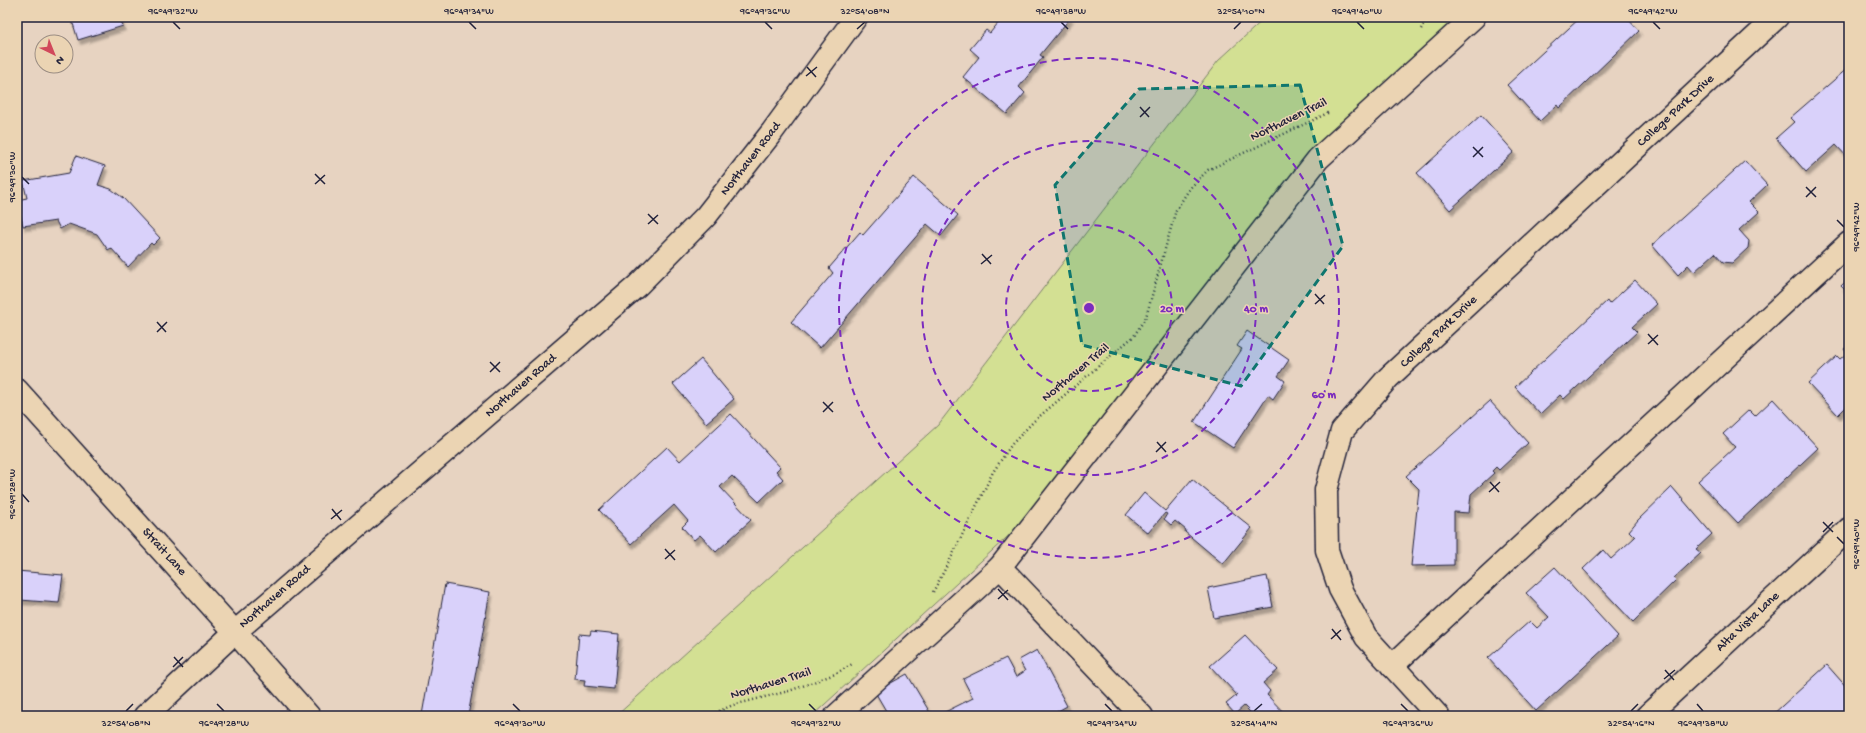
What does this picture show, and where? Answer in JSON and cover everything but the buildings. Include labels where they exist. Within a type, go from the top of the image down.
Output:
[{"type":"street","name":"Northaven Road","points":[[145,716],[235,632],[638,286],[706,216],[772,132],[856,17]]},
{"type":"street","points":[[836,716],[1000,566],[1318,158],[1474,17]]},
{"type":"street","name":"College Park Drive","points":[[1438,716],[1366,638],[1340,589],[1327,550],[1326,490],[1342,431],[1388,378],[1778,17]]},
{"type":"street","points":[[1392,666],[1849,243]]},
{"type":"street","name":"Strait Lane","points":[[17,390],[309,716]]},
{"type":"street","name":"Alta Vista Lane","points":[[1647,716],[1849,529]]},
{"type":"street","points":[[1000,566],[1142,716]]},
{"type":"path","points":[[1419,33],[1428,17]]},
{"type":"path","name":"Northaven Trail","points":[[928,597],[952,556],[993,472],[1012,444],[1034,421],[1134,336],[1146,317],[1176,210],[1190,188],[1208,170],[1337,108]]},
{"type":"path","name":"Northaven Trail","points":[[708,716],[733,704],[789,691],[836,674],[856,662]]},
{"type":"highlighted area","points":[[1300,85],[1343,246],[1241,386],[1082,345],[1055,185],[1139,89]]},
{"type":"green space","points":[[1266,17],[1465,17],[1338,134],[1029,517],[812,716],[616,716],[938,425],[1218,61]]}]
